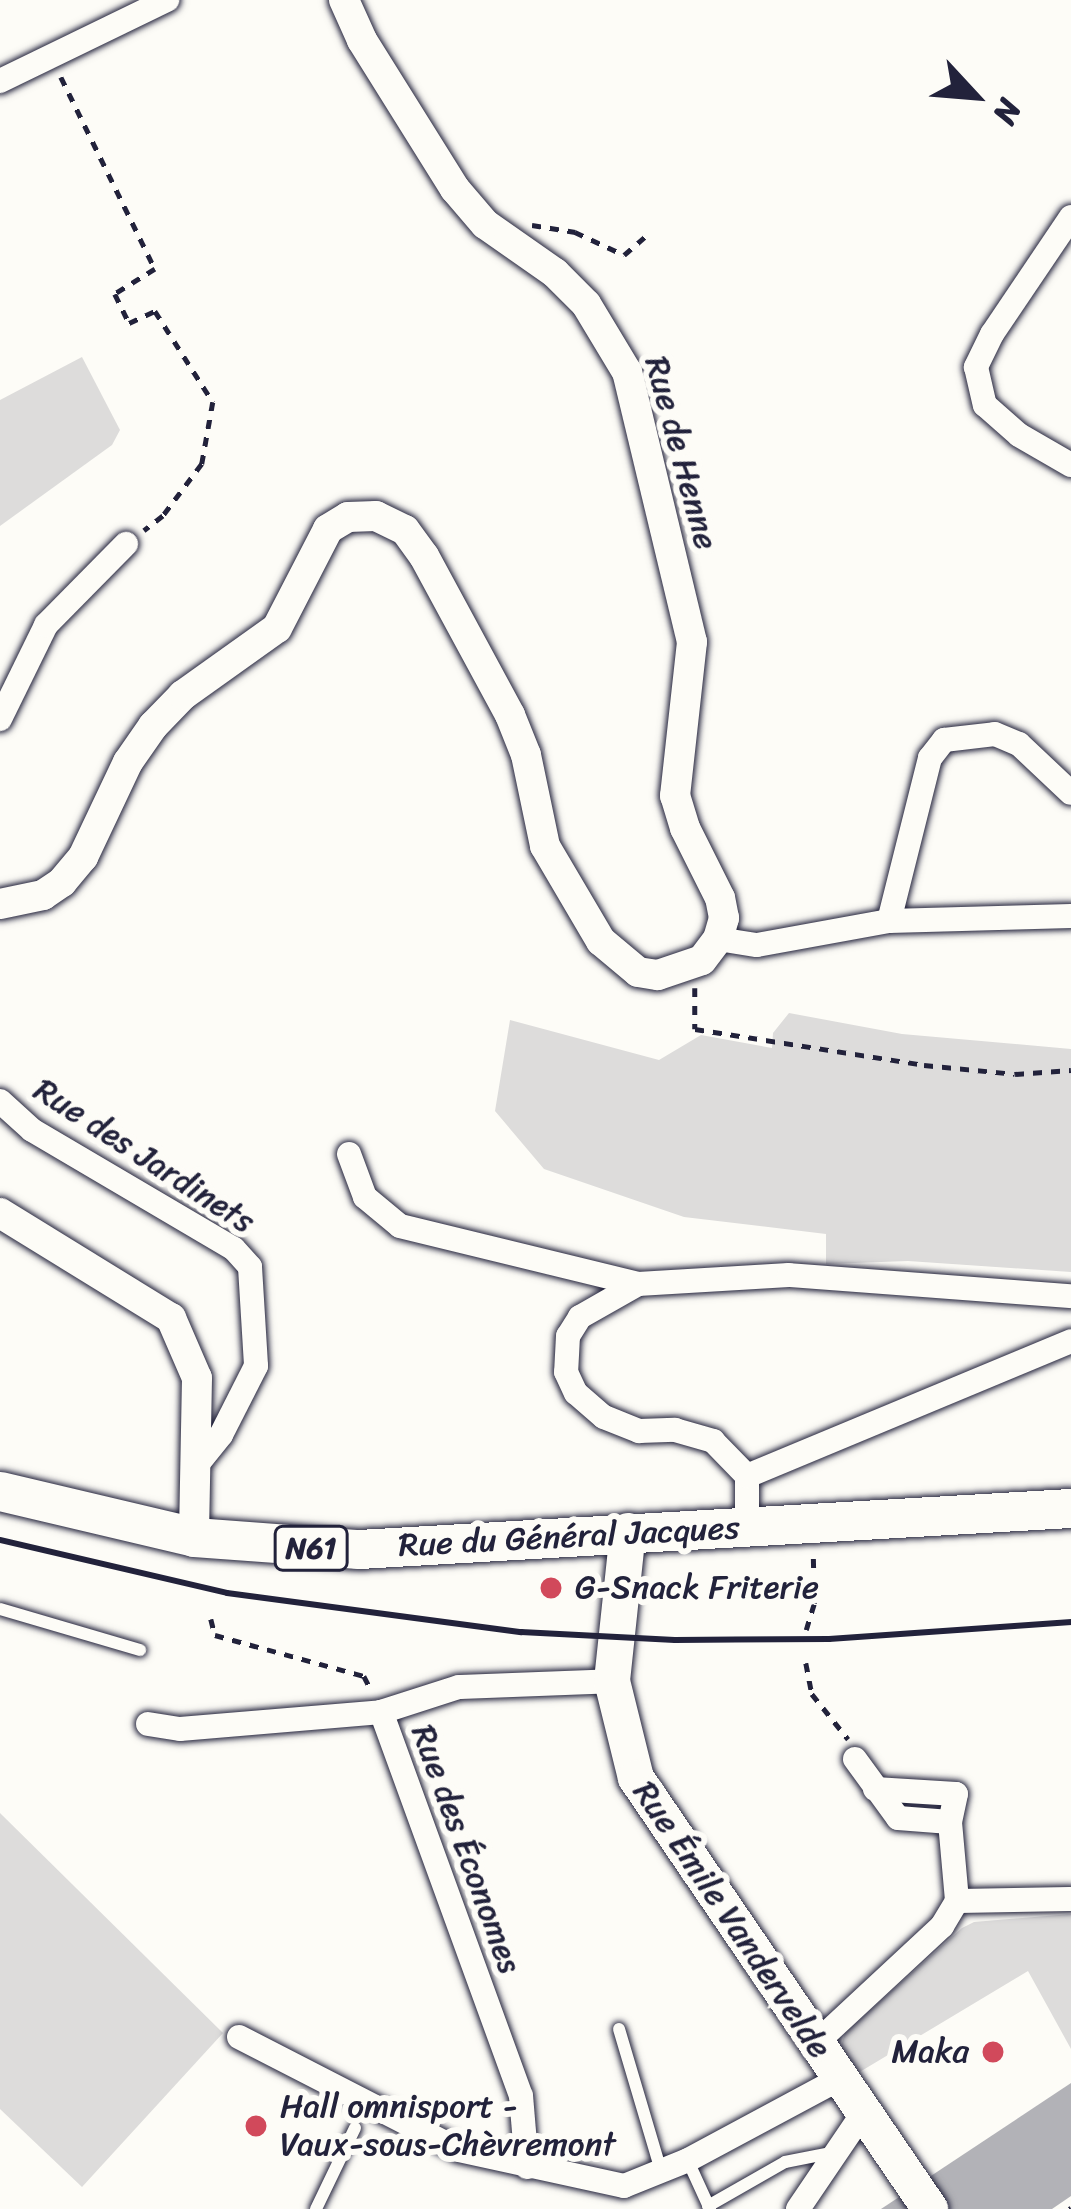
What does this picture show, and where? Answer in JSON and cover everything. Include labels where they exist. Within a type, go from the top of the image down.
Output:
[{"type":"main road","name":"Rue du Général Jacques","points":[[0,1491],[194,1537],[359,1549],[1071,1508]]},
{"type":"main road","name":"Rue Émile Vandervelde","points":[[628,1532],[612,1682],[636,1778],[930,2209]]},
{"type":"street","points":[[0,81],[167,0]]},
{"type":"street","name":"Rue de Henne","points":[[344,0],[442,170],[485,224],[586,304],[613,342],[631,384],[692,643],[675,796],[685,828],[720,898],[724,918],[718,939]]},
{"type":"street","points":[[1071,217],[976,367],[986,405],[1018,435],[1071,465]]},
{"type":"street","points":[[0,904],[43,895],[62,882],[83,857],[128,762],[153,726],[183,695],[277,628],[328,529],[348,518],[376,516],[405,530],[424,556],[510,716],[526,755],[544,846],[602,941],[638,972],[658,976],[689,968],[718,939],[757,945],[889,921],[1071,916]]},
{"type":"street","points":[[0,719],[46,625],[126,544]]},
{"type":"street","points":[[889,921],[930,758],[944,740],[995,734],[1018,743],[1071,793]]},
{"type":"street","name":"Rue des Jardinets","points":[[0,1101],[32,1130],[234,1249],[250,1267],[256,1366],[220,1435],[196,1466]]},
{"type":"street","points":[[349,1154],[364,1197],[400,1226],[638,1285],[789,1275],[1071,1296]]},
{"type":"street","points":[[0,1214],[171,1318],[197,1378],[194,1537]]},
{"type":"street","points":[[638,1285],[580,1317],[568,1336],[566,1372],[576,1393],[604,1417],[639,1431],[675,1430],[713,1441],[748,1476],[747,1526]]},
{"type":"street","points":[[748,1476],[1071,1341]]},
{"type":"street","name":"Rue des Économes","points":[[527,2167],[521,2096],[381,1712],[458,1688],[612,1682]]},
{"type":"street","points":[[148,1724],[180,1729],[381,1712]]},
{"type":"street","points":[[814,2045],[942,1926],[957,1901],[950,1822],[898,1818],[854,1759]]},
{"type":"street","points":[[957,1901],[1071,1899]]},
{"type":"street","points":[[239,2037],[459,2150],[624,2186],[688,2160],[839,2079]]},
{"type":"street","points":[[798,2209],[831,2153],[863,2113]]},
{"type":"lane","points":[[0,1609],[140,1650]]},
{"type":"lane","points":[[620,2029],[661,2171]]},
{"type":"lane","points":[[316,2209],[355,2128]]},
{"type":"lane","points":[[688,2160],[709,2208],[785,2162],[831,2153]]},
{"type":"path","points":[[50,56],[155,269],[115,294],[129,322],[155,311],[213,402],[202,464],[163,516],[126,544]]},
{"type":"path","points":[[504,238],[521,224],[575,232],[624,255],[650,232]]},
{"type":"path","points":[[689,968],[698,1001],[695,1029],[964,1069],[1015,1074],[1071,1070]]},
{"type":"path","points":[[806,1630],[814,1604],[812,1525]]},
{"type":"path","points":[[211,1619],[215,1635],[364,1676],[381,1712]]},
{"type":"path","points":[[806,1663],[812,1694],[858,1750],[854,1759]]},
{"type":"shaded area","points":[[82,357],[120,430],[112,445],[0,526],[0,400]]},
{"type":"shaded area","points":[[789,1013],[902,1034],[1071,1049],[1071,1272],[908,1261],[826,1264],[826,1234],[684,1217],[544,1169],[495,1111],[510,1020],[659,1060],[701,1035],[772,1048],[773,1033]]},
{"type":"shaded area","points":[[0,1813],[223,2033],[82,2187],[0,2109]]},
{"type":"shaded area","points":[[1071,1914],[1071,2049],[1028,1971],[858,2073],[840,2050],[845,2033],[962,1928],[974,1922]]},
{"type":"shaded area","points":[[1071,2083],[1071,2196],[1052,2209],[881,2209]]},
{"type":"railway","points":[[0,1540],[227,1593],[521,1632],[675,1640],[829,1639],[1071,1622]]},
{"type":"place","name":"G-Snack Friterie","points":[[551,1588]]},
{"type":"place","name":"Maka","points":[[993,2052]]},
{"type":"place","name":"Hall omnisport - Vaux-sous-Chèvremont","points":[[256,2126]]}]
